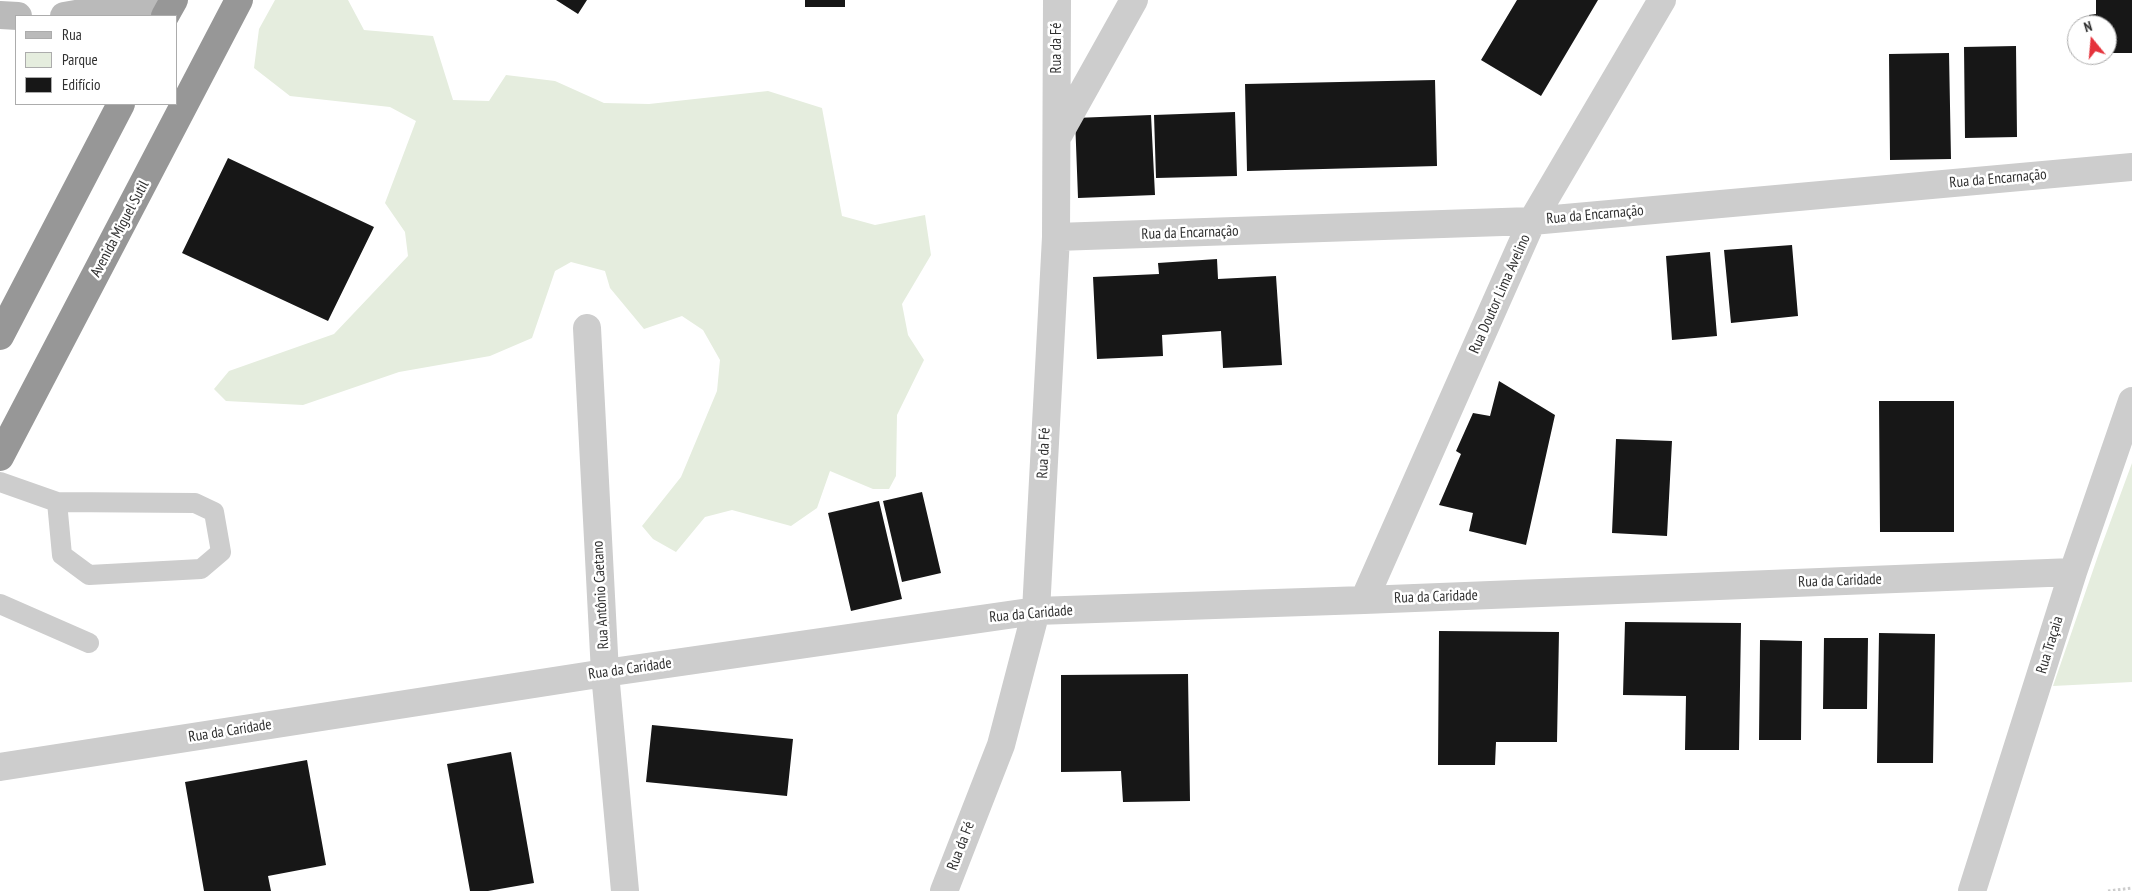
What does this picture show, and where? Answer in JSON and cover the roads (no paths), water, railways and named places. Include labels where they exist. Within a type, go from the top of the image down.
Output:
[{"type":"highway","points":[[166,15],[174,0]]},
{"type":"highway","name":"Avenida Miguel Sutil","points":[[0,457],[239,0]]},
{"type":"highway","points":[[0,336],[120,105]]},
{"type":"street","points":[[70,15],[159,0]]},
{"type":"street","name":"Rua da Fé","points":[[944,891],[1001,745],[1036,611],[1056,237],[1058,137],[1057,0]]},
{"type":"street","points":[[1058,137],[1134,0]]},
{"type":"street","name":"Rua Doutor Lima Avelino","points":[[1364,600],[1532,221],[1662,0]]},
{"type":"street","points":[[0,15],[15,16]]},
{"type":"street","name":"Rua da Encarnação","points":[[1056,237],[1532,221],[2132,167]]},
{"type":"street","name":"Rua Antônio Caetano","points":[[587,328],[605,673],[625,891]]},
{"type":"street","name":"Rua Traçaia","points":[[1972,891],[2073,572],[2132,401]]},
{"type":"street","name":"Rua da Caridade","points":[[0,767],[605,673],[1036,611],[2073,572]]},
{"type":"lane","points":[[0,482],[56,502],[195,503],[214,512],[220,552],[201,570],[89,575],[62,555],[56,502]]},
{"type":"lane","points":[[0,604],[89,643]]}]
